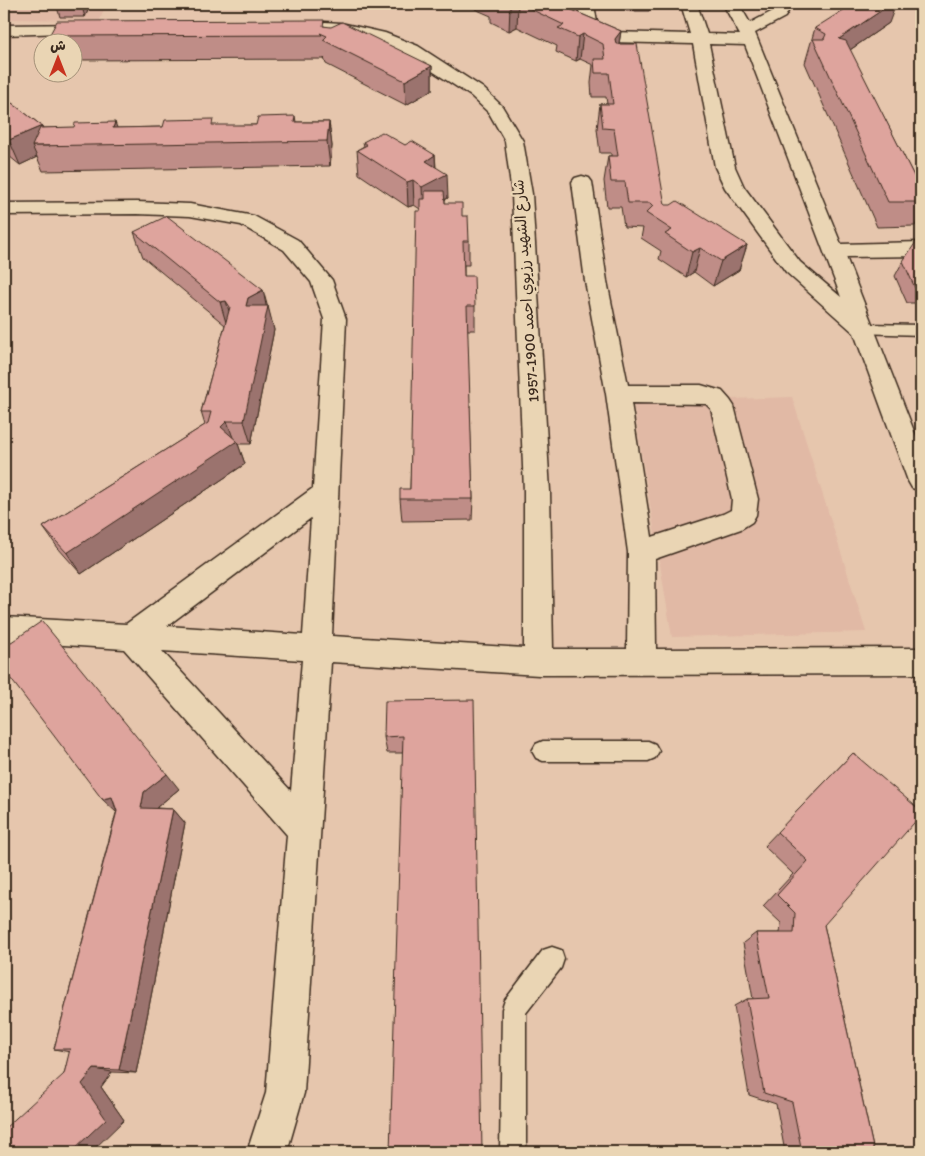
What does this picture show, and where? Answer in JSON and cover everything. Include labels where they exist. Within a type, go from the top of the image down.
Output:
[{"type":"street","points":[[526,4],[590,32],[610,37],[700,39],[748,36],[779,14],[784,4]]},
{"type":"street","points":[[586,4],[590,32]]},
{"type":"street","points":[[689,4],[700,39],[725,167],[735,188],[792,267],[864,330]]},
{"type":"street","points":[[731,4],[748,36],[864,330],[910,425],[921,481]]},
{"type":"street","name":"شارع الشهيد رزيوي احمد 1900-1957","points":[[311,27],[359,31],[379,36],[412,50],[477,92],[496,110],[514,141],[522,194],[537,491],[539,662]]},
{"type":"street","points":[[4,30],[113,29]]},
{"type":"street","points":[[582,182],[596,281],[618,394],[641,552],[642,662]]},
{"type":"street","points":[[4,209],[137,208],[190,210],[247,220],[291,245],[321,280],[334,319],[317,648],[285,1094],[267,1152]]},
{"type":"street","points":[[833,251],[921,249]]},
{"type":"street","points":[[618,394],[701,394],[714,398],[722,406],[745,499],[742,515],[732,522],[641,552]]},
{"type":"street","points":[[131,637],[325,493]]},
{"type":"street","points":[[4,629],[539,662],[921,661]]},
{"type":"street","points":[[131,637],[304,830]]},
{"type":"lane","points":[[864,330],[921,330]]},
{"type":"lane","points":[[542,751],[648,751]]},
{"type":"lane","points":[[513,1152],[514,1009],[552,959]]},
{"type":"shaded area","points":[[4,4],[106,4],[100,20],[4,19]]},
{"type":"shaded area","points":[[792,397],[866,632],[672,637],[633,402]]},
{"type":"building","points":[[58,4],[84,4],[82,7],[57,7]]},
{"type":"building","points":[[504,4],[517,4],[510,7]]},
{"type":"building","points":[[520,4],[558,4],[621,31],[615,39],[616,44],[637,44],[665,205],[671,205],[677,201],[747,245],[721,261],[700,248],[692,252],[665,234],[672,230],[646,213],[653,206],[650,203],[628,203],[625,182],[611,182],[608,156],[618,156],[614,129],[603,128],[600,104],[613,104],[609,73],[595,73],[594,59],[605,59],[603,44],[583,34],[578,37],[558,28],[564,25]]},
{"type":"building","points":[[853,4],[891,4],[839,39],[846,41],[921,190],[921,202],[888,202],[813,39],[824,39],[826,34],[815,28]]},
{"type":"building","points":[[324,20],[323,26],[331,27],[342,22],[432,66],[405,81],[323,40],[327,36],[320,33],[322,35],[82,36],[82,32],[51,32],[57,21]]},
{"type":"building","points":[[4,97],[42,126],[9,140],[4,136]]},
{"type":"building","points":[[295,116],[294,122],[329,122],[327,141],[32,146],[40,128],[74,127],[75,123],[115,122],[113,128],[163,127],[165,120],[213,119],[212,125],[256,125],[258,117]]},
{"type":"building","points":[[382,132],[405,145],[412,141],[435,155],[426,161],[447,174],[422,187],[413,180],[407,182],[357,150],[367,145],[363,142]]},
{"type":"building","points":[[425,191],[444,191],[445,203],[462,203],[462,216],[468,216],[469,241],[463,241],[464,276],[474,276],[475,306],[467,306],[473,499],[400,499],[400,489],[410,489],[416,211],[420,211],[420,199],[425,199]]},
{"type":"building","points":[[167,216],[263,290],[248,298],[246,306],[268,306],[244,421],[227,421],[221,427],[237,441],[67,553],[43,527],[208,423],[211,412],[201,412],[230,307],[226,301],[220,302],[134,232]]},
{"type":"building","points":[[916,242],[921,242],[921,288],[915,288],[903,261]]},
{"type":"building","points":[[42,621],[167,774],[144,792],[141,808],[173,809],[119,1070],[94,1069],[82,1084],[106,1119],[71,1152],[4,1152],[4,1129],[64,1074],[70,1049],[54,1049],[117,811],[112,797],[102,799],[4,670],[4,647]]},
{"type":"building","points":[[474,700],[482,1152],[390,1152],[403,736],[384,737],[385,701]]},
{"type":"building","points":[[853,753],[921,811],[921,815],[824,925],[874,1152],[802,1152],[792,1102],[764,1093],[747,999],[769,998],[756,933],[794,933],[795,913],[777,895],[808,861],[777,832]]}]
